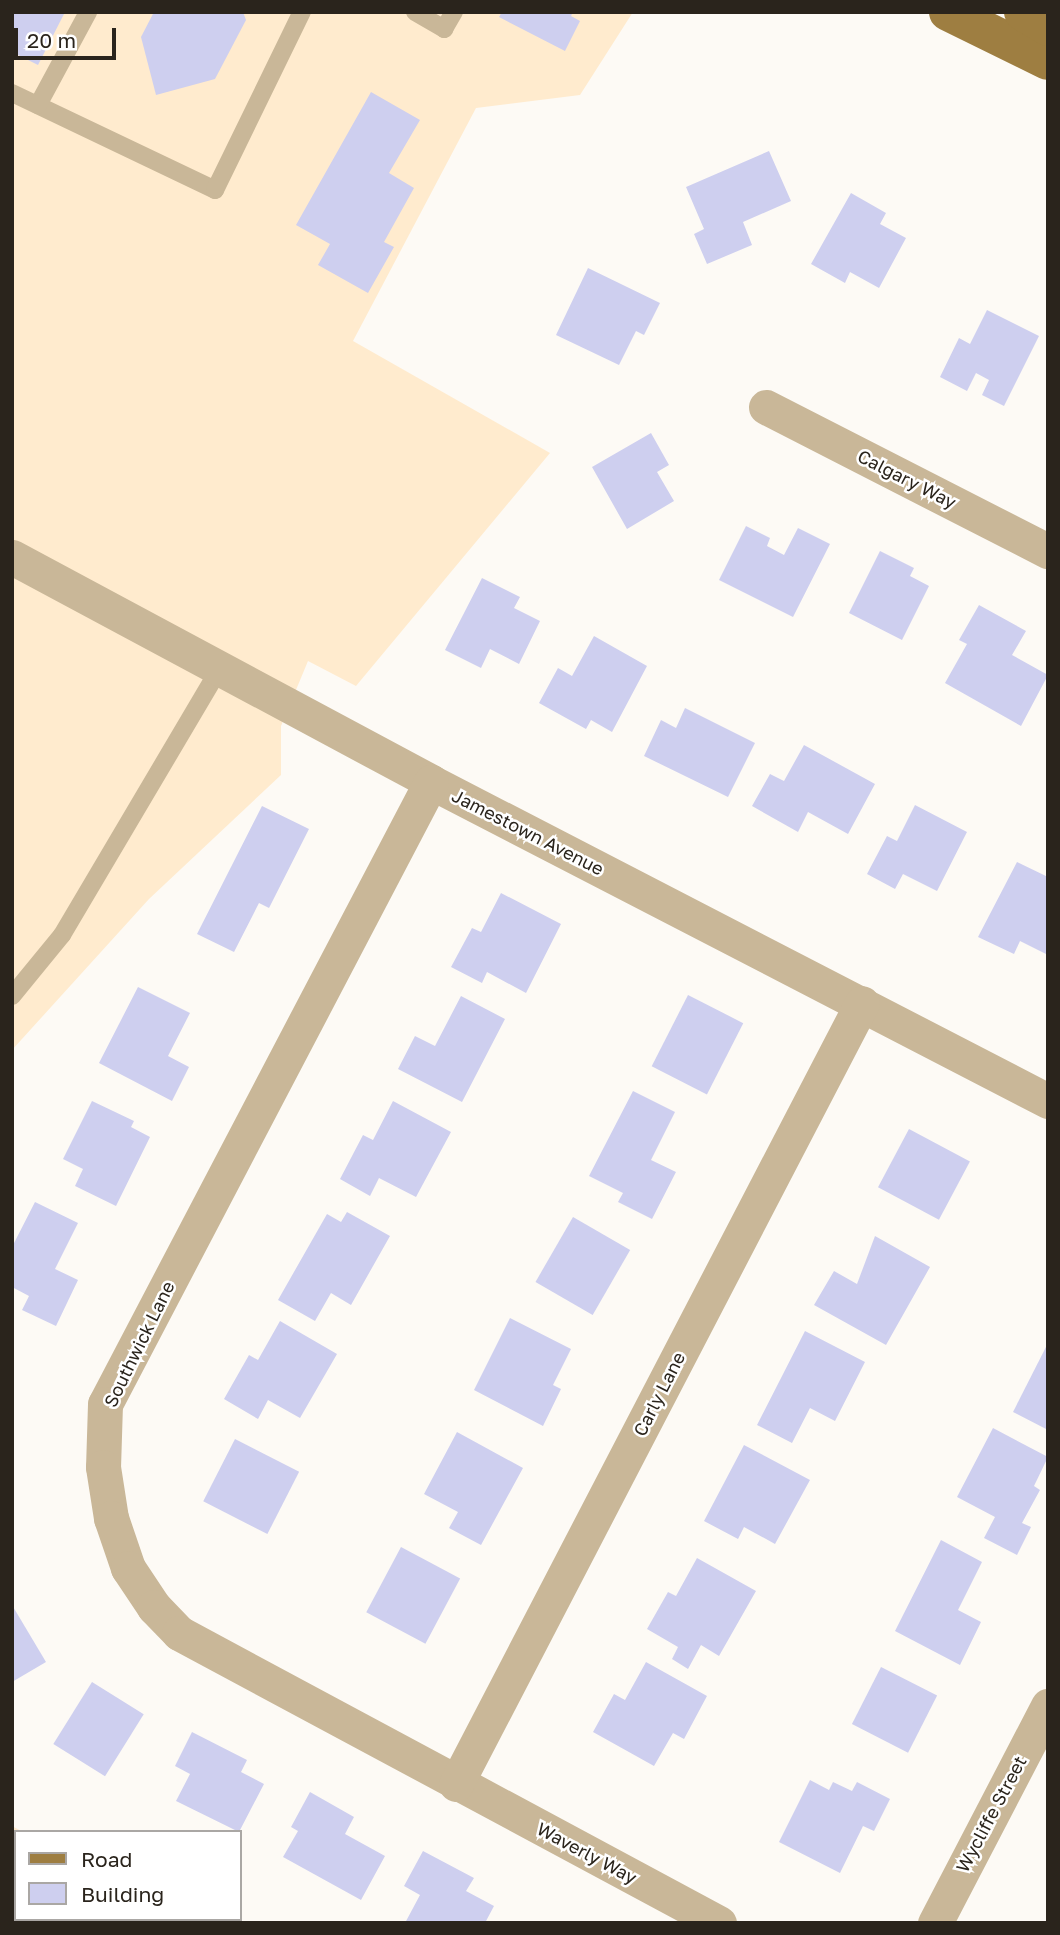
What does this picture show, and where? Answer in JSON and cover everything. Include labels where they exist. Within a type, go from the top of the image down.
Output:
[{"type":"main road","points":[[948,12],[1048,61]]},
{"type":"main road","points":[[1023,12],[1048,27]]},
{"type":"street","name":"Calgary Way","points":[[766,408],[1048,551]]},
{"type":"street","name":"Jamestown Avenue","points":[[12,557],[431,782],[1048,1101]]},
{"type":"street","name":"Southwick Lane","points":[[431,782],[105,1404],[103,1467],[111,1518],[128,1567],[154,1607],[179,1633],[456,1784]]},
{"type":"street","name":"Carly Lane","points":[[456,1784],[862,1003]]},
{"type":"street","name":"Wycliffe Street","points":[[935,1923],[1048,1706]]},
{"type":"street","name":"Waverly Way","points":[[456,1784],[719,1923]]},
{"type":"lane","points":[[38,106],[88,12]]},
{"type":"lane","points":[[12,93],[215,190],[302,12]]},
{"type":"lane","points":[[415,12],[444,29],[454,12]]},
{"type":"lane","points":[[12,996],[62,936],[220,668]]},
{"type":"shaded area","points":[[12,12],[633,12],[580,95],[476,108],[353,341],[550,453],[356,686],[308,661],[281,726],[281,775],[149,899],[12,1050]]},
{"type":"shaded area","points":[[12,1826],[19,1830],[14,1830],[14,1921],[185,1923],[12,1923]]},
{"type":"building","points":[[14,12],[65,12],[38,65],[12,52]]},
{"type":"building","points":[[154,12],[243,12],[246,20],[215,79],[156,95],[141,37]]},
{"type":"building","points":[[502,12],[573,12],[571,16],[580,21],[565,51],[499,17]]},
{"type":"building","points":[[371,92],[420,120],[389,173],[414,188],[384,242],[394,247],[368,293],[318,265],[330,244],[296,225]]},
{"type":"building","points":[[769,151],[791,201],[743,222],[752,245],[707,264],[694,234],[704,229],[686,187]]},
{"type":"building","points":[[851,193],[886,213],[880,224],[906,238],[879,288],[850,272],[845,283],[811,264]]},
{"type":"building","points":[[588,268],[660,303],[644,335],[636,331],[619,365],[556,335]]},
{"type":"building","points":[[987,310],[1039,336],[1004,406],[982,395],[989,380],[976,373],[967,391],[940,377],[959,338],[970,344]]},
{"type":"building","points":[[651,433],[669,465],[657,472],[674,501],[627,529],[592,467]]},
{"type":"building","points":[[746,526],[770,538],[767,546],[784,555],[798,528],[830,544],[793,617],[719,580]]},
{"type":"building","points":[[880,551],[914,568],[910,576],[929,586],[902,640],[849,613]]},
{"type":"building","points":[[482,578],[520,597],[514,608],[540,621],[519,664],[490,649],[481,668],[445,650]]},
{"type":"building","points":[[979,605],[1026,631],[1012,655],[1048,675],[1021,726],[945,683],[967,644],[959,640]]},
{"type":"building","points":[[594,636],[647,666],[612,732],[591,720],[586,729],[539,703],[558,668],[572,676]]},
{"type":"building","points":[[685,708],[755,743],[728,797],[644,756],[661,720],[676,728]]},
{"type":"building","points":[[804,745],[875,784],[848,834],[808,812],[798,832],[752,806],[770,774],[784,781]]},
{"type":"building","points":[[915,805],[967,832],[937,891],[903,874],[895,889],[867,874],[887,836],[897,841]]},
{"type":"building","points":[[262,806],[309,829],[269,908],[259,903],[234,952],[197,934]]},
{"type":"building","points":[[1017,862],[1048,877],[1048,955],[1020,941],[1014,954],[978,937]]},
{"type":"building","points":[[501,893],[561,924],[526,993],[487,972],[482,983],[451,967],[472,928],[481,932]]},
{"type":"building","points":[[138,987],[190,1013],[168,1056],[189,1067],[172,1101],[99,1063]]},
{"type":"building","points":[[688,995],[743,1023],[707,1094],[652,1066]]},
{"type":"building","points":[[461,996],[505,1019],[462,1102],[398,1069],[415,1036],[435,1046]]},
{"type":"building","points":[[633,1091],[675,1112],[651,1160],[676,1172],[652,1219],[618,1202],[623,1193],[589,1176]]},
{"type":"building","points":[[92,1101],[134,1121],[131,1127],[150,1137],[116,1206],[75,1186],[83,1169],[63,1159]]},
{"type":"building","points":[[393,1101],[451,1132],[416,1197],[379,1178],[370,1196],[340,1179],[363,1135],[373,1140]]},
{"type":"building","points":[[909,1129],[970,1161],[939,1220],[878,1187]]},
{"type":"building","points":[[35,1202],[78,1223],[55,1269],[78,1280],[56,1326],[22,1310],[29,1296],[12,1287],[12,1247]]},
{"type":"building","points":[[347,1212],[390,1236],[351,1305],[331,1293],[315,1321],[278,1300],[327,1214],[341,1222]]},
{"type":"building","points":[[573,1217],[630,1250],[593,1315],[536,1282]]},
{"type":"building","points":[[875,1236],[930,1267],[886,1345],[814,1305],[834,1271],[857,1284]]},
{"type":"building","points":[[510,1318],[571,1349],[553,1385],[561,1389],[543,1426],[474,1390]]},
{"type":"building","points":[[280,1321],[337,1354],[300,1418],[268,1400],[258,1419],[224,1399],[249,1355],[258,1360]]},
{"type":"building","points":[[805,1331],[865,1362],[835,1421],[810,1408],[792,1443],[757,1425]]},
{"type":"building","points":[[1048,1343],[1048,1430],[1013,1412]]},
{"type":"building","points":[[993,1428],[1048,1457],[1034,1486],[1040,1490],[1022,1523],[1031,1527],[1017,1555],[984,1538],[995,1517],[957,1497]]},
{"type":"building","points":[[457,1432],[523,1468],[481,1545],[449,1528],[458,1512],[424,1494]]},
{"type":"building","points":[[235,1439],[299,1472],[267,1534],[203,1501]]},
{"type":"building","points":[[744,1445],[810,1480],[775,1544],[744,1527],[738,1539],[704,1521]]},
{"type":"building","points":[[941,1540],[982,1562],[958,1610],[981,1622],[960,1665],[895,1631]]},
{"type":"building","points":[[401,1547],[460,1578],[425,1644],[366,1612]]},
{"type":"building","points":[[697,1558],[756,1591],[719,1656],[701,1645],[688,1669],[672,1659],[678,1647],[647,1629],[668,1592],[676,1596]]},
{"type":"building","points":[[12,1605],[46,1662],[12,1682]]},
{"type":"building","points":[[646,1662],[707,1696],[684,1739],[673,1733],[654,1766],[593,1732],[614,1694],[625,1700]]},
{"type":"building","points":[[881,1667],[937,1696],[908,1753],[852,1724]]},
{"type":"building","points":[[92,1682],[144,1714],[105,1776],[53,1744]]},
{"type":"building","points":[[192,1732],[247,1760],[241,1772],[264,1784],[240,1830],[235,1830],[176,1801],[190,1774],[175,1766]]},
{"type":"building","points":[[810,1780],[829,1790],[833,1782],[852,1791],[857,1782],[890,1799],[874,1831],[863,1826],[840,1873],[779,1842]]},
{"type":"building","points":[[310,1792],[354,1817],[345,1834],[385,1856],[361,1900],[283,1857],[298,1831],[291,1827]]},
{"type":"building","points":[[423,1851],[474,1878],[466,1891],[494,1906],[485,1923],[405,1923],[420,1895],[404,1886]]}]
